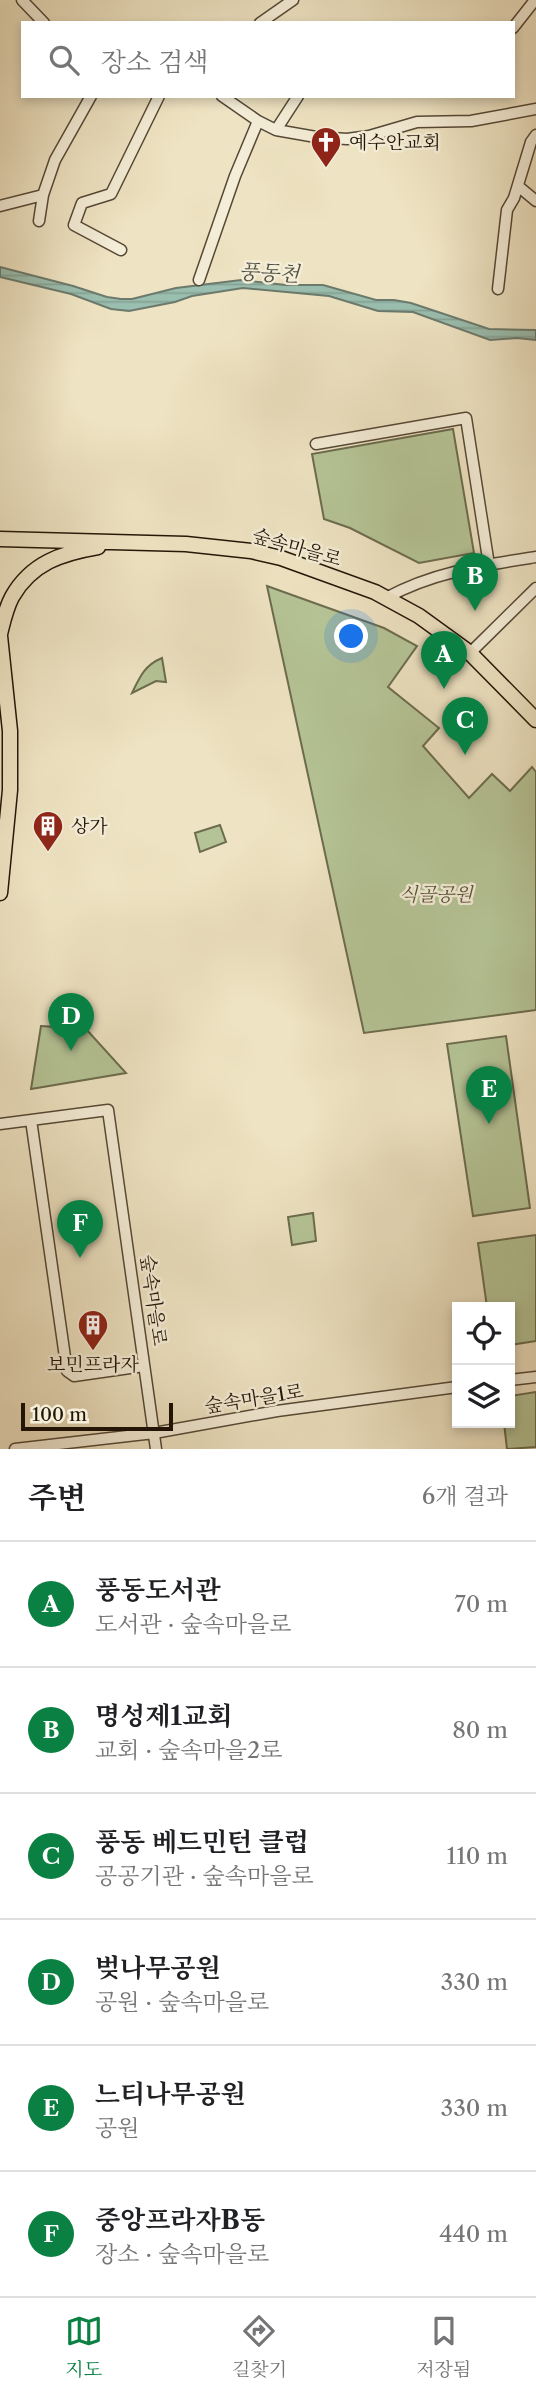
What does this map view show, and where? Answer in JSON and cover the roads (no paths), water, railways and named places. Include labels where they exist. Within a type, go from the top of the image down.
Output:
[{"type":"main road","name":"숲속마을로","points":[[0,538],[186,544],[251,551],[292,562],[386,598],[419,616],[470,653],[536,720]]},
{"type":"main road","points":[[0,893],[10,790],[10,731],[0,635],[11,598],[34,570],[67,552],[133,542]]},
{"type":"street","points":[[263,21],[293,0]]},
{"type":"street","points":[[515,25],[535,0]]},
{"type":"street","points":[[27,2],[42,21]]},
{"type":"street","points":[[39,220],[43,195],[55,160],[90,98]]},
{"type":"street","points":[[121,250],[74,225],[82,203],[111,194],[158,98]]},
{"type":"street","points":[[226,98],[258,121],[276,130],[316,137],[354,139],[416,122],[471,121],[536,109]]},
{"type":"street","points":[[276,130],[297,98]]},
{"type":"street","points":[[200,281],[235,176],[258,121]]},
{"type":"street","points":[[499,289],[507,210],[531,142],[536,135]]},
{"type":"street","points":[[517,186],[536,201]]},
{"type":"street","points":[[0,206],[43,195]]},
{"type":"street","points":[[316,444],[466,418],[489,565]]},
{"type":"street","points":[[386,598],[411,584],[432,577],[536,557]]},
{"type":"street","points":[[470,653],[536,588]]},
{"type":"street","name":"숲속마을로","points":[[0,1124],[108,1110],[145,1366],[74,1376],[67,1371],[31,1120]]},
{"type":"street","points":[[145,1366],[156,1449]]},
{"type":"street","points":[[515,1379],[536,1377]]},
{"type":"street","name":"숲속마을1로","points":[[15,1449],[154,1433],[277,1411],[452,1388]]},
{"type":"place","name":"예수안교회","points":[[326,169]]},
{"type":"place","name":"명성제1교회","points":[[475,611]]},
{"type":"place","name":"풍동도서관","points":[[444,689]]},
{"type":"place","name":"풍동 베드민턴 클럽","points":[[465,755]]},
{"type":"place","name":"상가","points":[[48,853]]},
{"type":"place","name":"벚나무공원","points":[[71,1051]]},
{"type":"place","name":"느티나무공원","points":[[489,1124]]},
{"type":"place","name":"중앙프라자B동","points":[[80,1258]]},
{"type":"place","name":"보민프라자","points":[[93,1352]]},
{"type":"water label","name":"풍동천","points":[[269,273]]},
{"type":"park label","name":"식골공원","points":[[436,894]]}]
